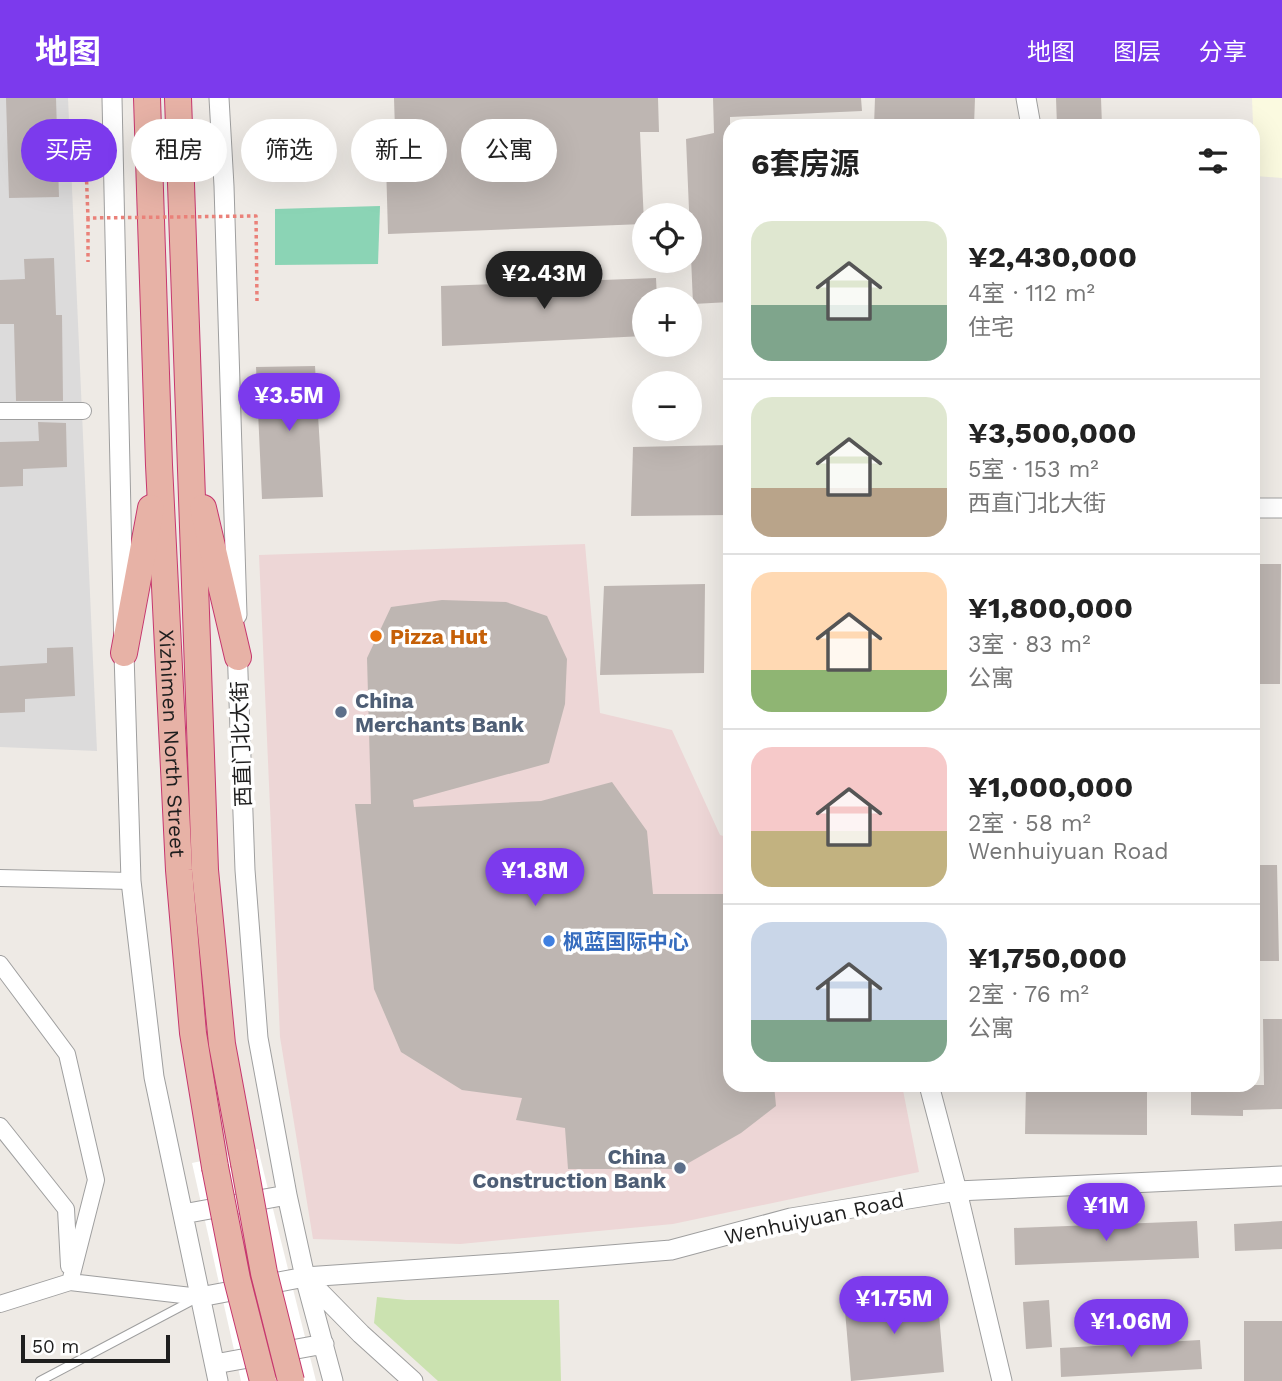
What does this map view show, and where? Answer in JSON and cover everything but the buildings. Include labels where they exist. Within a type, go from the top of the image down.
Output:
[{"type":"highway","name":"Xizhimen North Street","points":[[146,98],[159,465],[179,870],[193,1032],[237,1279],[263,1381]]},
{"type":"highway","name":"Xizhimen North Street","points":[[178,98],[205,870],[222,1044],[264,1273],[291,1381]]},
{"type":"highway","points":[[189,449],[238,657]]},
{"type":"highway","points":[[124,653],[159,465]]},
{"type":"street","points":[[112,98],[131,881],[154,1077],[215,1367],[328,1362]]},
{"type":"street","name":"西直门北大街","points":[[219,98],[245,870],[258,1038],[287,1195],[328,1362]]},
{"type":"street","points":[[1026,98],[1030,119]]},
{"type":"street","points":[[0,411],[83,411]]},
{"type":"street","points":[[1260,508],[1282,508]]},
{"type":"street","points":[[0,878],[131,881]]},
{"type":"street","points":[[0,964],[67,1054],[96,1180],[70,1282]]},
{"type":"street","points":[[931,1092],[1002,1381]]},
{"type":"street","points":[[0,1126],[66,1209],[70,1282]]},
{"type":"street","name":"Wenhuiyuan Road","points":[[200,1297],[305,1277],[671,1250],[791,1218],[957,1191],[1282,1176]]},
{"type":"street","points":[[183,1214],[287,1195]]},
{"type":"street","points":[[305,1277],[361,1334],[413,1381]]},
{"type":"street","points":[[0,1304],[70,1282],[200,1297]]},
{"type":"lane","points":[[40,1381],[200,1297]]},
{"type":"path","points":[[87,182],[88,262]]},
{"type":"path","points":[[88,218],[256,216],[257,301]]},
{"type":"shaded area","points":[[0,98],[68,98],[69,119],[21,119],[21,182],[72,182],[97,751],[0,747]]},
{"type":"shaded area","points":[[1252,98],[1282,98],[1282,178],[1260,176],[1260,119],[1253,119]]},
{"type":"shaded area","points":[[585,544],[600,713],[672,730],[720,835],[723,836],[723,1092],[903,1092],[919,1172],[673,1224],[460,1244],[313,1239],[280,1037],[259,555]]},
{"type":"green space","points":[[380,206],[378,264],[275,265],[275,209]]},
{"type":"green space","points":[[377,1297],[406,1300],[559,1300],[561,1381],[438,1381],[374,1323]]},
{"type":"pier","points":[[258,1149],[316,1381],[241,1381],[192,1163]]},
{"type":"place","name":"Pizza Hut","points":[[376,636]]},
{"type":"place","name":"China Merchants Bank","points":[[341,712]]},
{"type":"place","name":"枫蓝国际中心","points":[[549,941]]},
{"type":"place","name":"China Construction Bank","points":[[680,1168]]}]
